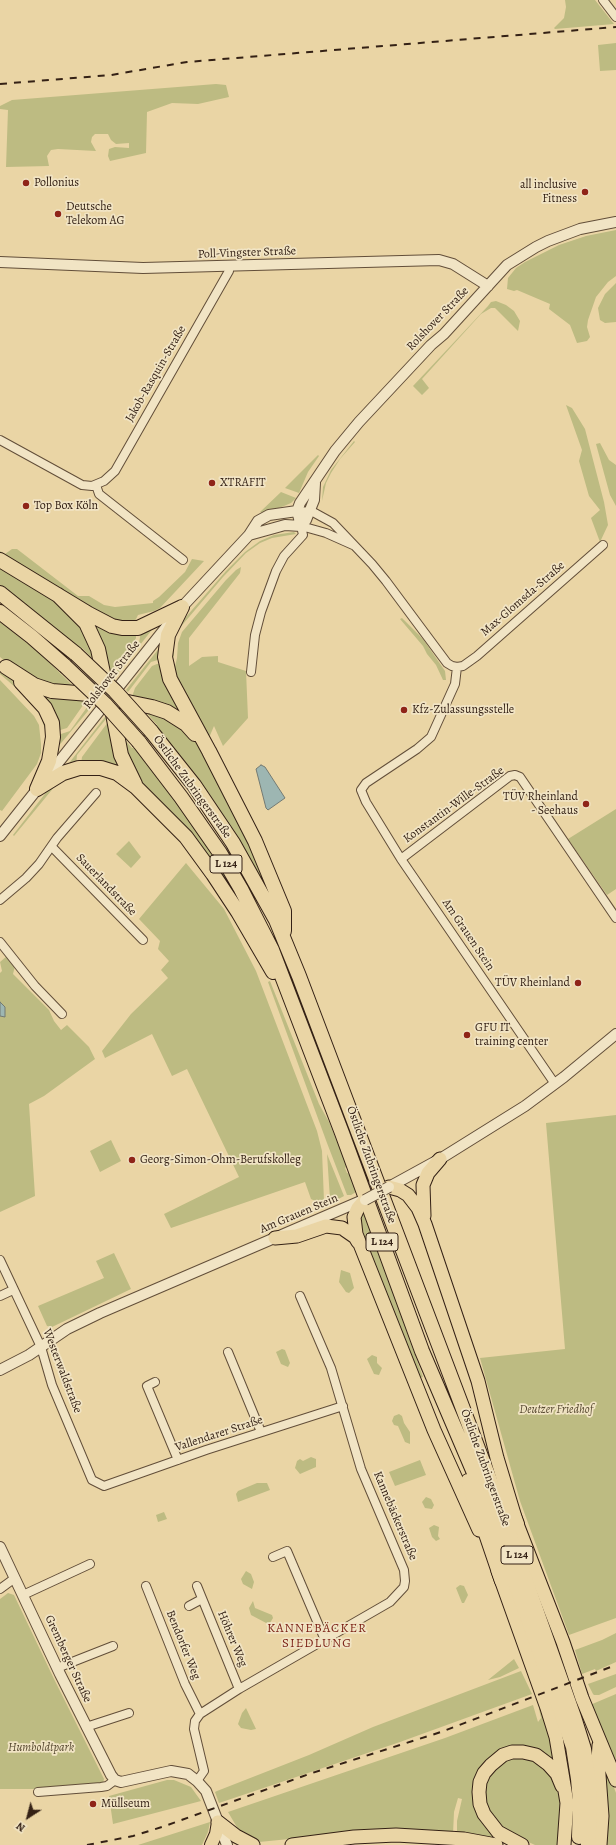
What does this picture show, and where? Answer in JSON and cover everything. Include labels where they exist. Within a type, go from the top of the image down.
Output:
[{"type":"highway","points":[[0,560],[100,620],[122,628],[138,628],[182,607]]},
{"type":"highway","name":"Östliche Zubringerstraße","points":[[0,593],[76,654],[115,691],[151,731],[194,785],[233,843],[276,920],[341,1085],[496,1496],[584,1749],[589,1783],[590,1812],[588,1845]]},
{"type":"highway","points":[[58,595],[86,622],[98,649],[121,755],[136,787]]},
{"type":"highway","points":[[182,607],[168,635],[165,656],[167,671],[210,751],[255,841],[284,911],[284,940]]},
{"type":"highway","name":"Östliche Zubringerstraße","points":[[0,612],[66,666],[105,704],[138,742],[181,797],[220,853],[241,889],[272,950],[290,1001],[342,1133],[422,1351],[486,1501],[573,1747],[580,1802],[578,1845]]},
{"type":"highway","points":[[3,665],[34,685],[52,691],[89,694],[109,699],[132,702],[167,712],[186,724],[210,751]]},
{"type":"highway","points":[[3,665],[45,708],[52,723],[53,737],[48,762],[37,789]]},
{"type":"highway","points":[[37,789],[63,773],[79,768],[101,768],[117,773],[136,787],[186,837],[213,874],[238,912],[290,1001]]},
{"type":"highway","points":[[425,1224],[423,1185],[428,1173],[440,1158]]},
{"type":"highway","points":[[389,1188],[402,1191],[411,1198],[418,1208],[425,1224],[478,1381],[497,1458],[517,1524]]},
{"type":"highway","points":[[365,1200],[358,1208],[354,1218],[354,1227],[434,1430],[502,1581],[556,1737],[567,1803],[564,1845]]},
{"type":"highway","points":[[275,1238],[297,1236],[326,1226],[342,1228],[355,1237],[362,1248]]},
{"type":"highway","points":[[423,1304],[444,1345],[517,1524],[599,1742],[616,1780]]},
{"type":"highway","name":"L 124","points":[[422,1351],[502,1581]]},
{"type":"highway","points":[[599,1742],[598,1761],[602,1816],[600,1845]]},
{"type":"highway","points":[[522,1845],[498,1832],[484,1814],[480,1804],[480,1782],[484,1772],[491,1765],[503,1755],[512,1752],[523,1752],[536,1755],[548,1764],[557,1774],[567,1803]]},
{"type":"highway","points":[[218,1822],[236,1836],[253,1845]]},
{"type":"highway","points":[[292,1845],[354,1836],[396,1836],[445,1837],[496,1845]]},
{"type":"main road","points":[[211,1845],[218,1822]]},
{"type":"street","points":[[603,0],[616,17]]},
{"type":"street","name":"Rolshover Straße","points":[[0,836],[182,607],[249,535],[254,525],[260,519],[283,512],[297,511],[305,493],[315,483],[335,451],[354,427],[431,344],[444,334],[507,265],[536,247],[580,229],[616,222]]},
{"type":"street","name":"Poll-Vingster Straße","points":[[0,262],[103,268],[438,260],[452,264],[488,286]]},
{"type":"street","name":"Jakob-Rasquin-Straße","points":[[94,485],[104,481],[115,471],[229,271],[229,266]]},
{"type":"street","points":[[0,440],[82,485],[94,485],[99,494],[183,560]]},
{"type":"street","name":"Rolshover Straße","points":[[301,526],[314,500],[315,483]]},
{"type":"street","points":[[251,672],[255,635],[261,612],[276,571],[284,556],[303,535],[297,511],[319,514],[333,523],[355,546],[386,581],[448,663],[457,667],[455,684],[431,737],[417,749],[366,783],[361,790],[366,802],[401,859]]},
{"type":"street","points":[[249,535],[285,525],[301,526],[326,533],[355,546]]},
{"type":"street","name":"Max-Glomsda-Straße","points":[[457,667],[463,666],[477,656],[603,546]]},
{"type":"street","name":"Konstantin-Wille-Straße","points":[[401,859],[510,776],[515,775],[520,777],[616,918]]},
{"type":"street","points":[[0,900],[26,878],[44,858],[96,792]]},
{"type":"street","name":"Sauerlandstraße","points":[[52,846],[143,940]]},
{"type":"street","name":"Am Grauen Stein","points":[[401,859],[555,1084]]},
{"type":"street","points":[[0,942],[35,986],[62,1014]]},
{"type":"street","name":"Am Grauen Stein","points":[[0,1370],[15,1363],[73,1326],[365,1200],[389,1188],[500,1123],[555,1084],[616,1034]]},
{"type":"street","name":"Westerwaldstraße","points":[[0,1260],[41,1347],[52,1384],[92,1480],[104,1486]]},
{"type":"street","points":[[0,1296],[14,1290]]},
{"type":"street","name":"Kannebäckerstraße","points":[[200,1714],[239,1689],[390,1602],[400,1594],[404,1587],[404,1570],[362,1469],[332,1368],[300,1296]]},
{"type":"street","points":[[228,1352],[261,1432]]},
{"type":"street","points":[[156,1382],[147,1386],[178,1460]]},
{"type":"street","name":"Vallendarer Straße","points":[[104,1486],[261,1432],[343,1406]]},
{"type":"street","name":"Gremberger Straße","points":[[0,1547],[86,1727],[115,1780]]},
{"type":"street","points":[[274,1557],[287,1551],[325,1640]]},
{"type":"street","points":[[23,1595],[90,1564]]},
{"type":"street","points":[[0,1589],[15,1578]]},
{"type":"street","name":"Bendorfer Weg","points":[[146,1586],[185,1684],[200,1714]]},
{"type":"street","name":"Höhrer Weg","points":[[197,1586],[239,1689]]},
{"type":"street","points":[[189,1606],[202,1599]]},
{"type":"street","points":[[57,1668],[112,1646]]},
{"type":"street","points":[[86,1727],[129,1713]]},
{"type":"street","points":[[197,1780],[204,1771],[194,1729],[195,1721],[200,1714]]},
{"type":"street","points":[[38,1792],[101,1787],[115,1780],[128,1782],[171,1771],[188,1774],[197,1780],[206,1791],[227,1845]]},
{"type":"green space","points":[[565,0],[595,0],[614,24],[555,29],[554,28],[564,18],[566,7]]},
{"type":"green space","points":[[616,43],[616,70],[600,71],[598,45]]},
{"type":"green space","points":[[216,84],[226,85],[229,97],[198,104],[172,103],[147,112],[146,153],[110,161],[108,156],[109,149],[115,147],[129,148],[129,143],[116,144],[111,140],[108,134],[95,134],[92,137],[91,142],[96,151],[51,150],[47,156],[49,166],[6,167],[8,110],[0,109],[0,106],[12,100]]},
{"type":"green space","points":[[616,230],[616,276],[608,282],[596,297],[588,320],[587,327],[590,337],[587,341],[577,343],[570,325],[549,309],[550,304],[517,290],[514,291],[507,289],[508,278],[516,268],[525,262],[559,245],[586,236]]},
{"type":"green space","points":[[616,283],[616,322],[605,323],[600,320],[598,308],[605,294]]},
{"type":"green space","points":[[496,301],[506,305],[514,311],[520,321],[518,331],[495,308],[491,308],[481,314],[422,379],[429,388],[422,395],[413,386],[491,302]]},
{"type":"green space","points":[[566,405],[572,408],[585,429],[604,502],[608,525],[600,542],[591,518],[600,510],[589,496],[579,461],[582,450]]},
{"type":"green space","points":[[354,441],[355,442],[340,459],[331,473],[326,483],[322,501],[323,487],[331,470]]},
{"type":"green space","points":[[600,443],[609,460],[616,465],[616,506],[610,495],[596,444]]},
{"type":"green space","points":[[318,455],[319,456],[308,472],[299,493],[285,488]]},
{"type":"green space","points":[[281,492],[296,498],[291,503],[284,506],[265,513],[260,512]]},
{"type":"green space","points":[[294,532],[296,534],[272,538],[260,543],[246,553],[223,577],[178,630],[174,639],[174,656],[171,659],[168,655],[178,626],[226,571],[245,552],[260,541],[274,535]]},
{"type":"green space","points":[[12,549],[17,549],[78,596],[89,596],[104,605],[115,607],[153,603],[153,601],[185,572],[192,559],[204,561],[160,608],[138,615],[135,621],[117,624],[0,553],[0,551],[5,554]]},
{"type":"green space","points":[[0,564],[55,599],[75,616],[96,662],[82,648],[80,649],[37,613],[0,585]]},
{"type":"green space","points":[[241,567],[240,573],[189,638],[189,666],[202,657],[218,656],[218,662],[246,671],[248,718],[223,746],[214,726],[208,740],[174,671],[178,643],[182,632],[226,580]]},
{"type":"green space","points":[[402,618],[423,639],[445,671],[446,680],[443,680],[436,665],[427,654],[423,646],[400,619]]},
{"type":"green space","points":[[0,622],[41,654],[77,690],[52,687],[12,667],[0,657]]},
{"type":"green space","points":[[94,622],[136,631],[136,638],[134,642],[110,673],[96,636]]},
{"type":"green space","points":[[152,629],[114,678],[112,677],[139,643],[141,631]]},
{"type":"green space","points":[[160,647],[161,659],[151,662],[128,692],[126,690]]},
{"type":"green space","points":[[161,664],[190,724],[132,697],[135,688],[152,666]]},
{"type":"green space","points":[[0,669],[24,690],[46,717],[46,732],[39,711],[31,701],[0,674]]},
{"type":"green space","points":[[0,680],[34,716],[39,725],[41,744],[41,753],[37,764],[2,811],[0,810]]},
{"type":"green space","points":[[38,691],[86,699],[86,701],[67,728],[57,731]]},
{"type":"green space","points":[[90,703],[93,705],[57,748],[58,735],[70,731]]},
{"type":"green space","points":[[144,710],[163,715],[196,740],[229,798],[272,900],[247,854],[213,801],[184,761],[156,727],[157,725]]},
{"type":"green space","points":[[105,717],[106,719],[77,755],[76,765],[66,767]]},
{"type":"green space","points":[[108,722],[125,774],[81,764],[82,757]]},
{"type":"green space","points":[[121,735],[132,748],[134,747],[152,768],[201,836],[219,865],[234,892],[233,893],[138,780]]},
{"type":"green space","points":[[78,774],[76,777],[61,782],[55,786],[14,836],[13,835],[51,786],[58,781]]},
{"type":"green space","points":[[616,809],[616,889],[607,895],[568,839]]},
{"type":"green space","points":[[129,841],[141,857],[131,868],[116,854]]},
{"type":"green space","points":[[186,863],[224,909],[256,971],[317,1131],[322,1151],[324,1201],[319,1203],[311,1199],[305,1182],[171,1228],[164,1214],[239,1177],[187,1069],[172,1076],[152,1034],[105,1058],[102,1051],[131,1014],[168,978],[161,970],[169,961],[158,949],[160,941],[139,919]]},
{"type":"green space","points":[[7,956],[15,966],[13,974],[49,1010],[54,1021],[61,1030],[67,1025],[89,1047],[95,1059],[44,1096],[29,1104],[35,1196],[0,1212],[0,973],[2,971],[0,962]]},
{"type":"green space","points":[[270,981],[319,1104],[329,1122],[347,1166],[345,1168],[347,1173],[350,1174],[356,1192],[351,1195],[347,1195],[327,1143],[268,982]]},
{"type":"green space","name":"Deutzer Friedhof","points":[[616,1115],[616,1618],[569,1635],[520,1501],[480,1358],[565,1349],[546,1123]]},
{"type":"green space","points":[[111,1140],[121,1161],[100,1172],[90,1151]]},
{"type":"green space","points":[[327,1154],[344,1196],[331,1203],[330,1199]]},
{"type":"green space","points":[[362,1209],[423,1377],[420,1378],[365,1239],[360,1218]]},
{"type":"green space","points":[[114,1253],[131,1289],[52,1327],[47,1326],[38,1306],[104,1278],[96,1261]]},
{"type":"green space","points":[[341,1270],[350,1273],[354,1288],[349,1293],[346,1292],[339,1282]]},
{"type":"green space","points":[[282,1349],[285,1350],[290,1363],[288,1367],[281,1364],[276,1352]]},
{"type":"green space","points":[[372,1355],[377,1357],[377,1363],[382,1368],[379,1375],[374,1374],[367,1359]]},
{"type":"green space","points":[[399,1414],[402,1416],[404,1423],[410,1432],[410,1444],[405,1442],[398,1426],[394,1425],[392,1421],[394,1416]]},
{"type":"green space","points":[[311,1457],[316,1459],[316,1467],[300,1474],[295,1468],[297,1461],[300,1459],[303,1461]]},
{"type":"green space","points":[[420,1460],[426,1475],[395,1486],[389,1472]]},
{"type":"green space","points":[[257,1483],[267,1483],[270,1490],[238,1502],[236,1494],[238,1491]]},
{"type":"green space","points":[[426,1497],[431,1499],[434,1505],[432,1509],[425,1508],[422,1502]]},
{"type":"green space","points":[[164,1512],[167,1519],[158,1522],[156,1515]]},
{"type":"green space","points":[[434,1525],[439,1527],[438,1536],[440,1539],[436,1541],[432,1537],[429,1528]]},
{"type":"green space","points":[[246,1571],[251,1574],[254,1582],[252,1589],[243,1584],[241,1579]]},
{"type":"green space","points":[[460,1585],[464,1586],[468,1595],[464,1603],[462,1603],[456,1588]]},
{"type":"green space","name":"Humboldtpark","points":[[8,1593],[14,1595],[104,1779],[103,1783],[57,1789],[0,1789],[0,1599]]},
{"type":"green space","points":[[253,1601],[255,1608],[272,1615],[273,1618],[270,1623],[268,1624],[251,1615],[249,1608]]},
{"type":"green space","points":[[616,1633],[616,1662],[596,1671],[595,1669],[582,1674],[575,1650]]},
{"type":"green space","points":[[514,1659],[519,1668],[500,1677],[488,1680]]},
{"type":"green space","points":[[521,1671],[532,1694],[400,1742],[219,1803],[215,1792],[217,1791],[309,1755],[373,1727]]},
{"type":"green space","points":[[616,1674],[616,1687],[599,1695],[593,1694],[588,1684]]},
{"type":"green space","points":[[616,1694],[616,1773],[590,1705]]},
{"type":"green space","points":[[533,1705],[538,1722],[541,1718],[539,1709],[543,1707],[560,1770],[548,1758],[492,1758],[478,1815],[482,1823],[495,1839],[457,1833],[457,1821],[462,1799],[458,1798],[454,1812],[453,1834],[390,1829],[259,1842],[251,1839],[238,1829],[228,1812],[445,1738]]},
{"type":"green space","points":[[246,1708],[256,1729],[251,1730],[241,1728],[238,1724],[242,1713]]},
{"type":"green space","points":[[514,1757],[536,1759],[553,1775],[561,1798],[560,1845],[535,1845],[500,1829],[486,1812],[483,1792],[488,1774],[494,1768]]},
{"type":"green space","points":[[604,1769],[610,1777],[616,1793],[616,1845],[606,1845]]},
{"type":"green space","points":[[167,1780],[174,1780],[191,1787],[201,1801],[113,1824],[109,1796]]},
{"type":"green space","points":[[210,1822],[208,1832],[202,1845],[138,1845]]},
{"type":"water","points":[[261,765],[265,767],[285,798],[268,810],[266,808],[256,769]]},
{"type":"water","points":[[0,1002],[5,1007],[5,1017],[0,1016]]},
{"type":"railway","points":[[0,84],[111,75],[187,62],[616,27]]},
{"type":"railway","points":[[87,1845],[133,1836],[162,1827],[312,1773],[441,1732],[616,1665]]},
{"type":"place","name":"Pollonius","points":[[26,183]]},
{"type":"place","name":"all inclusive Fitness","points":[[585,192]]},
{"type":"place","name":"Deutsche Telekom AG","points":[[58,214]]},
{"type":"place","name":"XTRAFIT","points":[[212,483]]},
{"type":"place","name":"Top Box Köln","points":[[26,506]]},
{"type":"place","name":"Kfz-Zulassungsstelle","points":[[404,710]]},
{"type":"place","name":"TÜV Rheinland - Seehaus","points":[[586,804]]},
{"type":"place","name":"TÜV Rheinland","points":[[578,983]]},
{"type":"place","name":"GFU IT training center","points":[[467,1035]]},
{"type":"place","name":"Georg-Simon-Ohm-Berufskolleg","points":[[132,1160]]},
{"type":"place","name":"Müllseum","points":[[93,1804]]},
{"type":"district","name":"KANNEBÄCKER SIEDLUNG","points":[[317,1636]]}]
